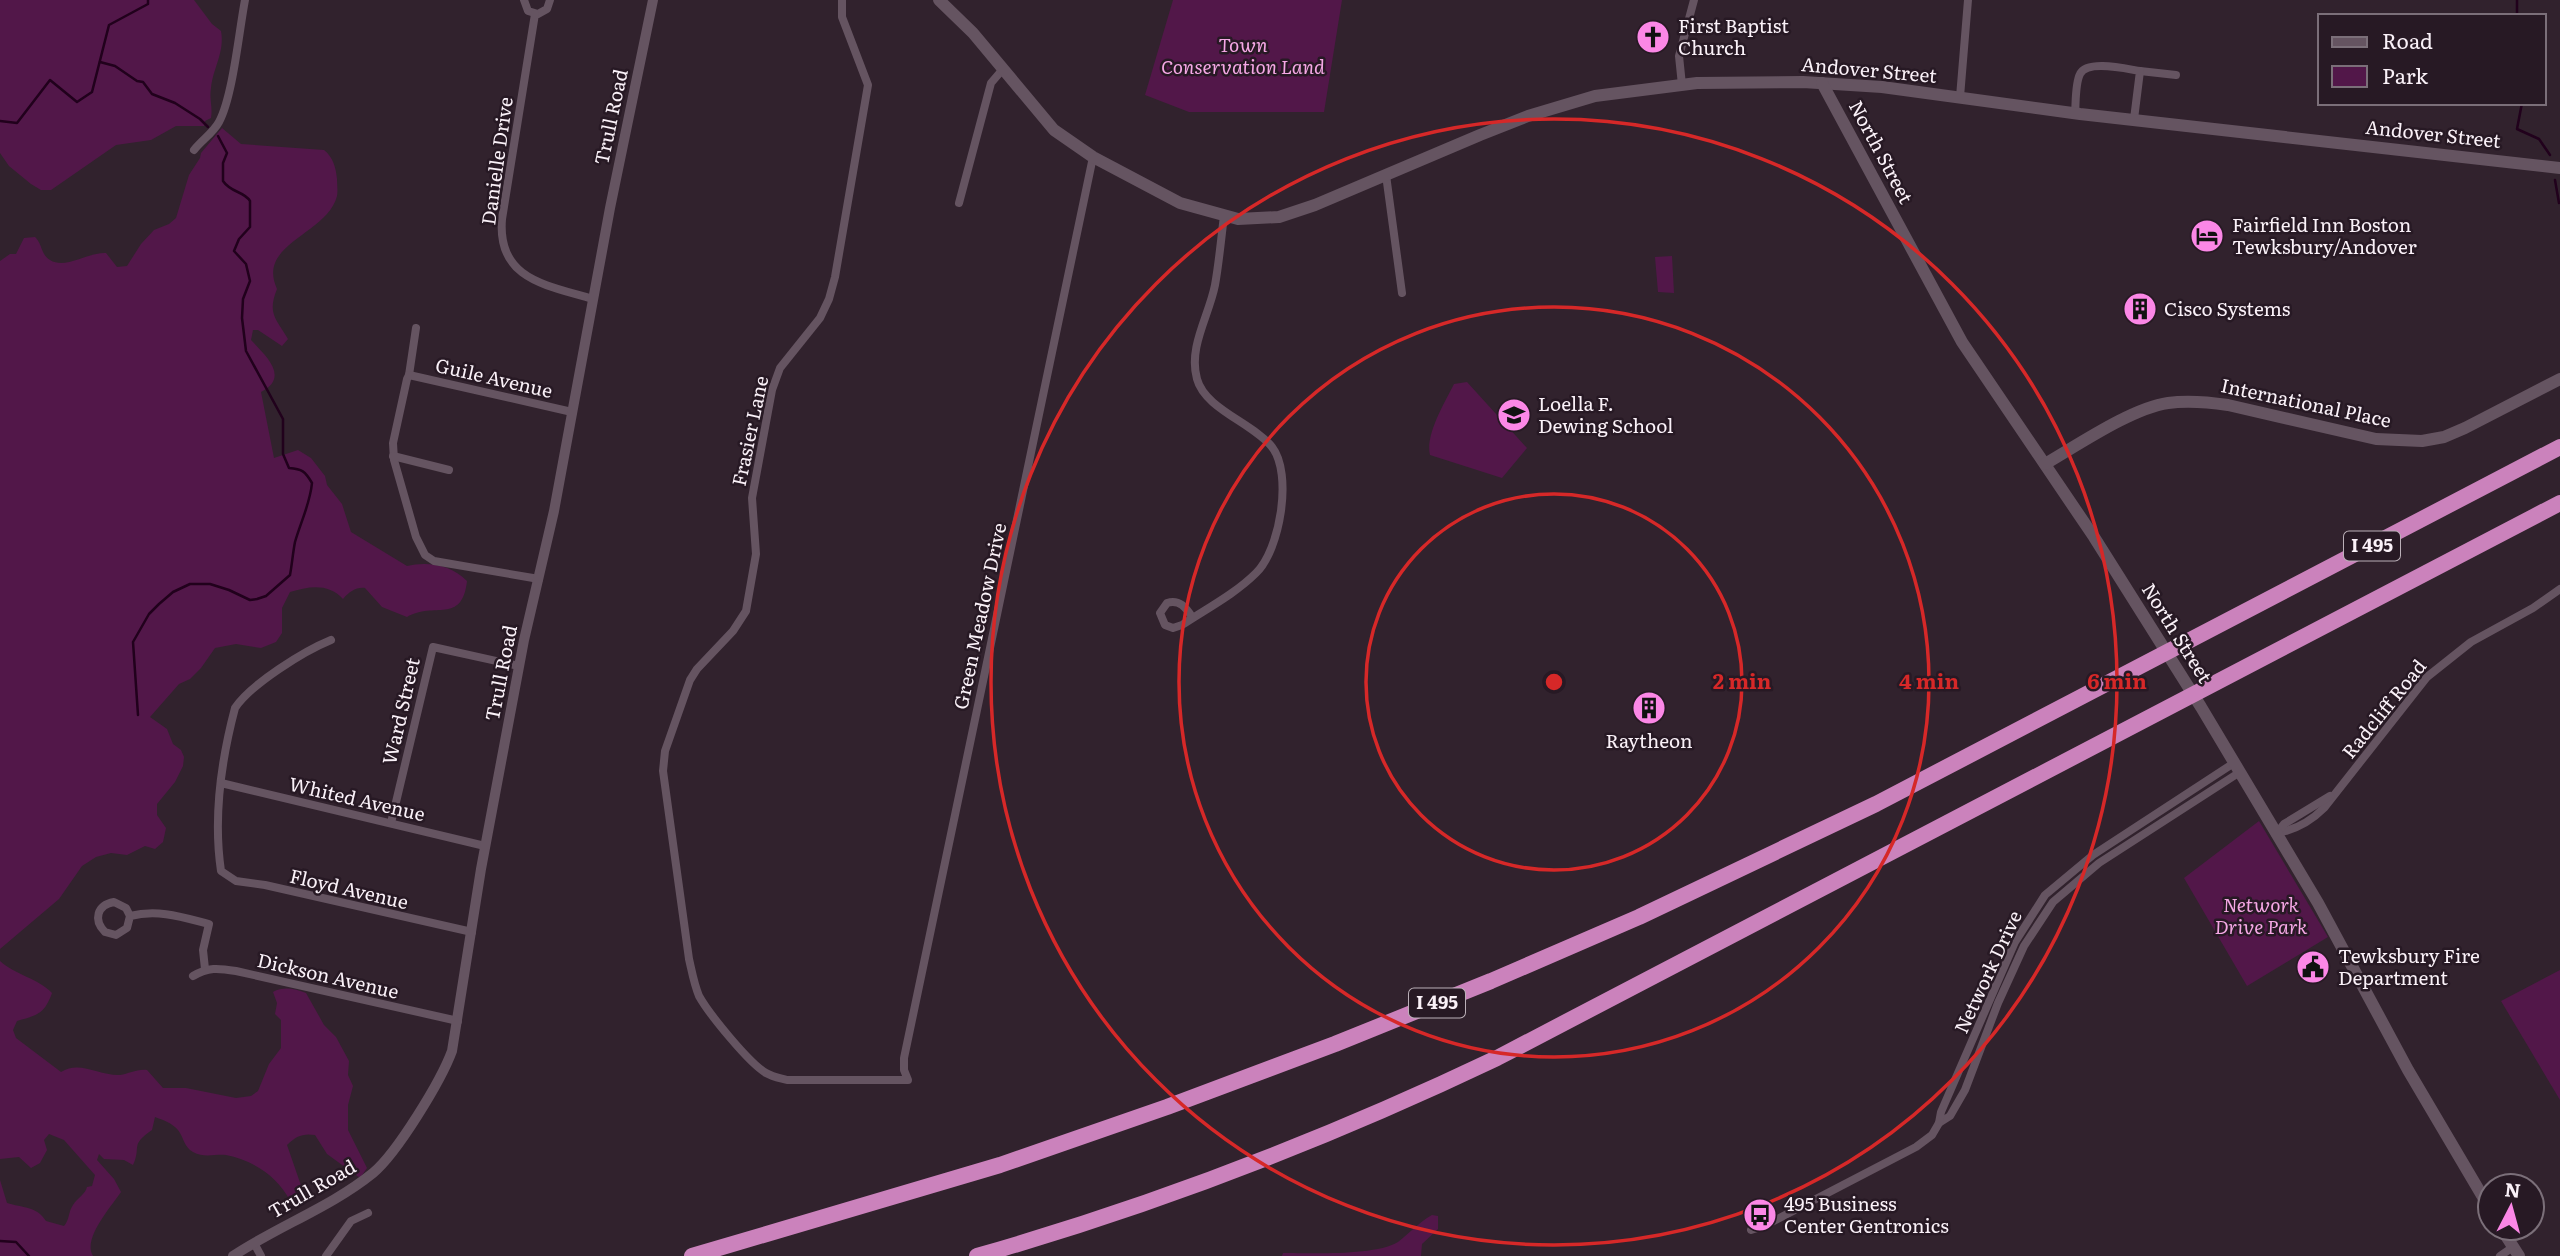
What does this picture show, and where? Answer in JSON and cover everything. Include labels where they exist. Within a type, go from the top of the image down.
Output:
[{"type":"highway","name":"I 495","points":[[692,1256],[999,1165],[1180,1102],[1335,1044],[1639,917],[1876,804],[2560,447]]},
{"type":"highway","name":"I 495","points":[[977,1256],[1075,1227],[1233,1172],[1340,1129],[1458,1076],[1740,933],[2560,503]]},
{"type":"highway","points":[[2467,552],[2560,511]]},
{"type":"main road","name":"Andover Street","points":[[939,0],[973,33],[1054,130],[1093,157],[1180,203],[1238,219],[1279,217],[1315,205],[1528,116],[1595,96],[1682,85],[1822,83],[1882,87],[2075,114],[2560,168]]},
{"type":"main road","name":"North Street","points":[[1822,83],[1962,342],[2045,464],[2201,706],[2318,903],[2408,1070],[2476,1185]]},
{"type":"main road","name":"International Place","points":[[2045,464],[2130,417],[2169,402],[2228,405],[2349,435],[2389,441],[2422,441],[2444,437],[2465,428],[2560,379]]},
{"type":"street","points":[[194,150],[221,118],[227,101],[245,0]]},
{"type":"street","points":[[524,0],[526,9],[535,14],[545,11],[550,0]]},
{"type":"street","name":"Trull Road","points":[[233,1256],[356,1185],[381,1166],[400,1142],[447,1063],[454,1044],[485,846],[519,666],[539,579],[653,0]]},
{"type":"street","name":"Frasier Lane","points":[[842,0],[842,17],[868,85],[835,278],[820,318],[785,361],[772,390],[752,498],[756,554],[746,611],[742,621],[697,668],[690,680],[665,751],[663,771],[689,959],[694,982],[706,1007],[750,1059],[768,1074],[787,1080],[908,1080]]},
{"type":"street","points":[[1682,85],[1679,56],[1694,0]]},
{"type":"street","points":[[1960,97],[1968,0]]},
{"type":"street","name":"Danielle Drive","points":[[535,14],[502,219],[503,243],[510,261],[524,275],[593,299]]},
{"type":"street","points":[[2075,114],[2080,75],[2085,68],[2092,65],[2176,75]]},
{"type":"street","points":[[959,202],[991,83],[1003,69]]},
{"type":"street","points":[[2134,119],[2140,71]]},
{"type":"street","name":"Green Meadow Drive","points":[[908,1080],[904,1070],[904,1058],[1093,157]]},
{"type":"street","points":[[1386,175],[1402,293]]},
{"type":"street","points":[[1193,618],[1258,571],[1273,538],[1283,488],[1280,464],[1271,446],[1209,397],[1196,376],[1196,350],[1214,287],[1224,216]]},
{"type":"street","points":[[416,328],[410,375],[393,443],[394,456],[416,537],[425,555],[431,559],[539,579]]},
{"type":"street","name":"Guile Avenue","points":[[410,375],[572,412]]},
{"type":"street","points":[[394,456],[449,470]]},
{"type":"street","name":"Radcliff Road","points":[[2277,833],[2284,824],[2333,795],[2427,677],[2471,642],[2533,608],[2560,589]]},
{"type":"street","points":[[221,783],[233,719],[242,697],[331,640]]},
{"type":"street","name":"Ward Street","points":[[391,823],[432,646],[519,666]]},
{"type":"street","name":"Network Drive","points":[[1751,1230],[1825,1195],[1916,1147],[1932,1135],[1939,1123],[1950,1116],[1965,1090],[1998,1003],[2024,946],[2053,902],[2099,863],[2237,768]]},
{"type":"street","name":"Whited Avenue","points":[[221,783],[485,846]]},
{"type":"street","name":"Floyd Avenue","points":[[221,783],[217,831],[220,872],[236,881],[265,885],[472,932]]},
{"type":"street","points":[[110,903],[123,905],[130,916],[127,928],[116,935],[105,932],[98,923],[99,911],[110,903]]},
{"type":"street","points":[[130,916],[144,912],[162,913],[208,924],[203,950],[205,969],[193,976]]},
{"type":"street","name":"Dickson Avenue","points":[[205,969],[236,971],[458,1021]]},
{"type":"street","points":[[326,1256],[349,1224],[368,1213]]},
{"type":"street","points":[[254,1243],[261,1256]]},
{"type":"street","points":[[2500,1256],[2516,1252]]},
{"type":"green space","points":[[0,0],[194,0],[212,24],[221,31],[220,53],[212,81],[211,118],[205,121],[204,126],[176,126],[151,140],[116,145],[51,190],[41,190],[9,166],[0,153]]},
{"type":"green space","name":"Town Conservation Land","points":[[1173,0],[1342,0],[1324,112],[1189,112],[1145,95]]},
{"type":"green space","points":[[222,128],[241,144],[324,150],[335,167],[337,196],[331,209],[320,221],[284,250],[276,261],[273,273],[277,289],[273,310],[288,339],[282,346],[258,330],[253,330],[251,340],[275,373],[270,386],[261,392],[274,458],[298,450],[311,458],[342,504],[351,532],[407,566],[431,564],[454,571],[467,581],[464,595],[453,608],[407,617],[382,607],[365,588],[353,590],[343,599],[325,588],[304,588],[290,592],[282,608],[282,633],[276,642],[261,648],[236,644],[215,648],[201,668],[190,679],[179,684],[150,717],[167,729],[173,744],[181,750],[184,757],[183,766],[175,782],[157,804],[157,815],[166,828],[163,842],[155,849],[145,846],[127,855],[111,853],[96,857],[82,866],[59,899],[0,949],[0,261],[10,254],[16,254],[24,238],[35,237],[47,258],[56,263],[106,253],[117,267],[127,266],[154,230],[176,218],[189,175],[201,153]]},
{"type":"green space","points":[[1672,256],[1674,293],[1658,292],[1655,257]]},
{"type":"green space","points":[[1467,382],[1527,448],[1502,478],[1430,455],[1433,428],[1454,384]]},
{"type":"green space","name":"Network Drive Park","points":[[2259,821],[2328,937],[2247,986],[2184,878]]},
{"type":"green space","points":[[0,961],[52,993],[43,1010],[17,1021],[13,1030],[16,1038],[61,1072],[82,1068],[120,1075],[147,1070],[163,1088],[186,1088],[236,1098],[251,1096],[258,1091],[269,1064],[281,1048],[281,1020],[275,1014],[277,1003],[273,992],[290,989],[306,993],[349,1061],[348,1075],[353,1086],[348,1105],[348,1130],[367,1168],[360,1178],[327,1154],[315,1135],[307,1134],[293,1139],[287,1145],[305,1197],[304,1204],[290,1201],[279,1184],[255,1165],[236,1157],[193,1152],[176,1128],[155,1117],[152,1130],[138,1143],[133,1165],[124,1160],[104,1159],[99,1154],[97,1160],[114,1179],[121,1192],[94,1232],[91,1241],[93,1256],[0,1256],[0,1180],[7,1203],[34,1210],[46,1221],[64,1226],[73,1205],[87,1187],[92,1186],[95,1175],[64,1140],[49,1134],[44,1140],[47,1150],[40,1163],[31,1168],[19,1157],[0,1159]]},
{"type":"green space","points":[[2560,970],[2560,1100],[2501,1001]]},
{"type":"green space","points":[[1432,1215],[1438,1216],[1438,1229],[1422,1244],[1421,1256],[1282,1256],[1283,1253],[1374,1250],[1398,1242]]},
{"type":"waterway","points":[[0,121],[17,123],[50,80],[77,102],[92,92],[109,25],[148,4],[148,0]]},
{"type":"waterway","points":[[2517,0],[2517,14]]},
{"type":"waterway","points":[[100,62],[115,66],[137,81],[143,82],[152,94],[175,103],[208,127]]},
{"type":"waterway","points":[[2522,105],[2517,129],[2539,139],[2550,155]]},
{"type":"waterway","points":[[138,715],[133,642],[149,614],[173,592],[190,584],[210,584],[250,600],[266,596],[290,575],[295,542],[311,491],[312,483],[305,473],[289,468],[283,454],[283,419],[246,351],[243,299],[250,281],[246,264],[234,251],[239,239],[250,227],[250,201],[223,181],[223,163],[227,153],[218,136]]},
{"type":"waterway","points":[[2555,180],[2559,203]]},
{"type":"waterway","points":[[0,1241],[16,1242],[29,1256]]},
{"type":"place","name":"First Baptist Church","points":[[1653,37]]},
{"type":"place","name":"Fairfield Inn Boston Tewksbury/Andover","points":[[2207,236]]},
{"type":"place","name":"Cisco Systems","points":[[2140,309]]},
{"type":"place","name":"Loella F. Dewing School","points":[[1514,415]]},
{"type":"place","name":"Raytheon","points":[[1649,708]]},
{"type":"place","name":"Tewksbury Fire Department","points":[[2313,967]]},
{"type":"place","name":"495 Business Center Gentronics","points":[[1760,1215]]}]
